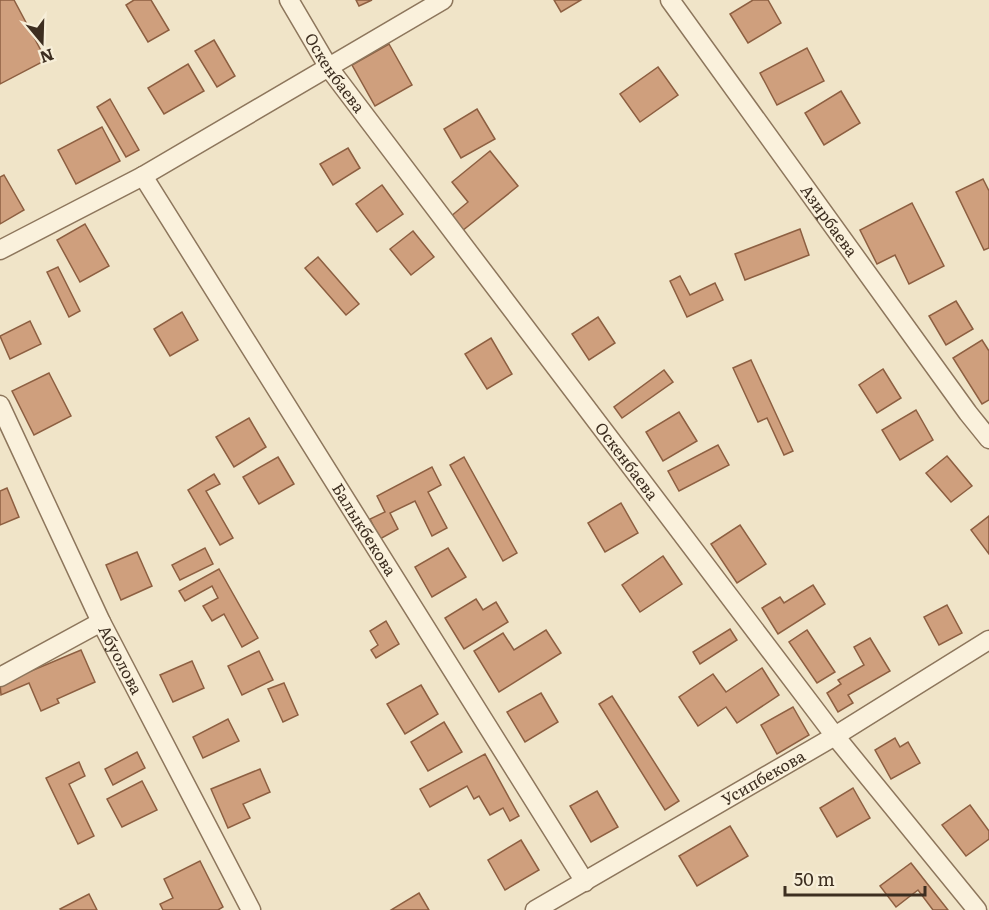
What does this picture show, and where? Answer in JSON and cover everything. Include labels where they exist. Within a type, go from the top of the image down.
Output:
[{"type":"street","name":"Оскенбаева","points":[[289,0],[329,68],[835,736],[977,910]]},
{"type":"street","points":[[0,250],[143,176],[443,0]]},
{"type":"street","name":"Азирбаева","points":[[670,0],[968,414],[989,438]]},
{"type":"street","name":"Балыкбекова","points":[[143,176],[585,882]]},
{"type":"street","name":"Абуолова","points":[[0,405],[101,622],[251,910]]},
{"type":"street","points":[[0,677],[101,622]]},
{"type":"street","name":"Усипбекова","points":[[535,910],[835,736],[989,640]]},
{"type":"building","points":[[0,0],[14,0],[46,60],[0,84]]},
{"type":"building","points":[[134,0],[151,0],[169,30],[148,42],[126,5]]},
{"type":"building","points":[[356,0],[372,0],[359,6]]},
{"type":"building","points":[[554,0],[581,0],[561,12]]},
{"type":"building","points":[[753,0],[768,0],[781,23],[748,43],[730,14]]},
{"type":"building","points":[[214,40],[235,76],[217,87],[195,51]]},
{"type":"building","points":[[389,44],[412,85],[375,106],[352,65]]},
{"type":"building","points":[[807,48],[824,81],[777,105],[760,73]]},
{"type":"building","points":[[188,64],[204,91],[164,114],[148,88]]},
{"type":"building","points":[[658,67],[678,95],[640,122],[620,94]]},
{"type":"building","points":[[841,91],[860,123],[824,145],[805,113]]},
{"type":"building","points":[[110,99],[139,150],[126,157],[97,107]]},
{"type":"building","points":[[477,109],[495,139],[461,158],[444,129]]},
{"type":"building","points":[[102,127],[120,161],[76,184],[58,150]]},
{"type":"building","points":[[348,148],[360,168],[333,185],[320,164]]},
{"type":"building","points":[[490,151],[518,186],[462,231],[450,217],[468,202],[452,182]]},
{"type":"building","points":[[4,175],[24,210],[0,224],[0,177]]},
{"type":"building","points":[[983,179],[989,191],[989,248],[984,250],[956,192]]},
{"type":"building","points":[[382,185],[403,214],[377,232],[356,204]]},
{"type":"building","points":[[912,203],[944,266],[909,284],[895,255],[877,264],[860,230]]},
{"type":"building","points":[[85,224],[109,266],[80,282],[57,240]]},
{"type":"building","points":[[800,229],[809,255],[745,280],[735,254]]},
{"type":"building","points":[[413,231],[434,257],[411,275],[390,249]]},
{"type":"building","points":[[318,257],[359,304],[346,315],[305,268]]},
{"type":"building","points":[[58,267],[80,311],[69,317],[47,272]]},
{"type":"building","points":[[680,276],[690,295],[715,283],[723,300],[687,317],[670,281]]},
{"type":"building","points":[[956,301],[973,329],[946,345],[929,316]]},
{"type":"building","points":[[182,312],[198,340],[170,356],[154,329]]},
{"type":"building","points":[[598,317],[615,343],[589,360],[572,334]]},
{"type":"building","points":[[30,321],[41,344],[10,359],[0,336]]},
{"type":"building","points":[[491,338],[512,374],[487,389],[465,354]]},
{"type":"building","points":[[982,340],[989,351],[989,400],[982,404],[953,358]]},
{"type":"building","points":[[751,360],[793,451],[784,455],[767,418],[758,422],[733,368]]},
{"type":"building","points":[[883,369],[901,398],[877,413],[859,385]]},
{"type":"building","points":[[664,370],[673,382],[622,418],[614,407]]},
{"type":"building","points":[[49,373],[71,416],[34,435],[12,391]]},
{"type":"building","points":[[916,410],[933,440],[900,460],[882,430]]},
{"type":"building","points":[[679,412],[697,441],[663,461],[646,432]]},
{"type":"building","points":[[249,418],[266,447],[234,467],[216,437]]},
{"type":"building","points":[[718,445],[729,465],[679,491],[668,471]]},
{"type":"building","points":[[947,456],[972,486],[951,502],[926,473]]},
{"type":"building","points":[[278,457],[294,484],[259,504],[243,477]]},
{"type":"building","points":[[464,457],[517,553],[503,561],[450,465]]},
{"type":"building","points":[[432,467],[441,485],[428,492],[447,528],[432,536],[415,501],[390,513],[398,529],[380,539],[370,519],[385,512],[377,496]]},
{"type":"building","points":[[214,474],[220,484],[206,491],[233,538],[220,545],[188,490]]},
{"type":"building","points":[[7,488],[19,517],[0,525],[0,491]]},
{"type":"building","points":[[621,503],[638,533],[605,552],[588,523]]},
{"type":"building","points":[[989,516],[989,554],[971,530]]},
{"type":"building","points":[[740,525],[766,564],[737,583],[711,544]]},
{"type":"building","points":[[205,548],[213,564],[180,580],[172,565]]},
{"type":"building","points":[[448,548],[466,577],[432,597],[415,567]]},
{"type":"building","points":[[137,552],[152,586],[121,600],[106,565]]},
{"type":"building","points":[[663,556],[682,584],[640,612],[622,585]]},
{"type":"building","points":[[219,569],[258,638],[242,647],[224,614],[212,621],[203,606],[218,598],[212,586],[185,601],[179,591]]},
{"type":"building","points":[[813,585],[825,604],[778,634],[762,608],[780,597],[784,603]]},
{"type":"building","points":[[476,599],[483,610],[496,602],[508,622],[464,649],[445,618]]},
{"type":"building","points":[[947,605],[962,633],[939,645],[924,617]]},
{"type":"building","points":[[386,621],[399,644],[376,658],[371,650],[378,645],[370,631]]},
{"type":"building","points":[[730,629],[737,640],[700,664],[693,652]]},
{"type":"building","points":[[546,630],[561,653],[499,692],[474,651],[503,633],[514,650]]},
{"type":"building","points":[[807,630],[835,672],[817,683],[789,642]]},
{"type":"building","points":[[870,638],[890,671],[848,695],[853,703],[838,712],[827,693],[841,684],[838,680],[864,665],[854,647]]},
{"type":"building","points":[[81,650],[95,682],[57,699],[59,703],[41,711],[29,683],[1,695],[0,684]]},
{"type":"building","points":[[259,651],[273,680],[242,695],[228,666]]},
{"type":"building","points":[[192,661],[204,688],[173,702],[160,675]]},
{"type":"building","points":[[762,668],[779,695],[737,723],[726,707],[698,726],[679,697],[713,674],[726,692]]},
{"type":"building","points":[[284,683],[298,715],[283,722],[268,689]]},
{"type":"building","points":[[421,685],[438,714],[405,734],[387,704]]},
{"type":"building","points":[[541,693],[558,722],[525,742],[507,712]]},
{"type":"building","points":[[612,696],[679,801],[665,810],[599,704]]},
{"type":"building","points":[[793,707],[809,735],[777,754],[761,725]]},
{"type":"building","points":[[228,719],[239,741],[203,758],[193,737]]},
{"type":"building","points":[[444,722],[462,752],[428,771],[411,742]]},
{"type":"building","points":[[895,738],[900,747],[908,742],[920,763],[891,779],[875,750]]},
{"type":"building","points":[[137,752],[145,768],[113,785],[105,769]]},
{"type":"building","points":[[485,754],[519,816],[510,821],[503,808],[490,815],[479,796],[474,799],[467,786],[430,807],[420,789]]},
{"type":"building","points":[[79,762],[85,776],[69,784],[94,836],[78,844],[46,778]]},
{"type":"building","points":[[260,769],[270,792],[243,804],[250,818],[228,828],[211,789]]},
{"type":"building","points":[[142,781],[157,810],[122,827],[107,799]]},
{"type":"building","points":[[853,788],[870,818],[837,837],[820,808]]},
{"type":"building","points":[[597,791],[618,827],[591,842],[570,806]]},
{"type":"building","points":[[970,805],[989,831],[989,839],[966,856],[942,825]]},
{"type":"building","points":[[730,826],[748,856],[697,886],[679,856]]},
{"type":"building","points":[[521,840],[539,870],[505,890],[488,860]]},
{"type":"building","points":[[200,861],[223,907],[218,910],[163,910],[160,904],[173,898],[164,879]]},
{"type":"building","points":[[911,863],[948,910],[933,910],[918,890],[896,907],[880,886]]},
{"type":"building","points":[[419,893],[429,910],[391,910]]},
{"type":"building","points":[[89,894],[97,910],[60,909]]}]
